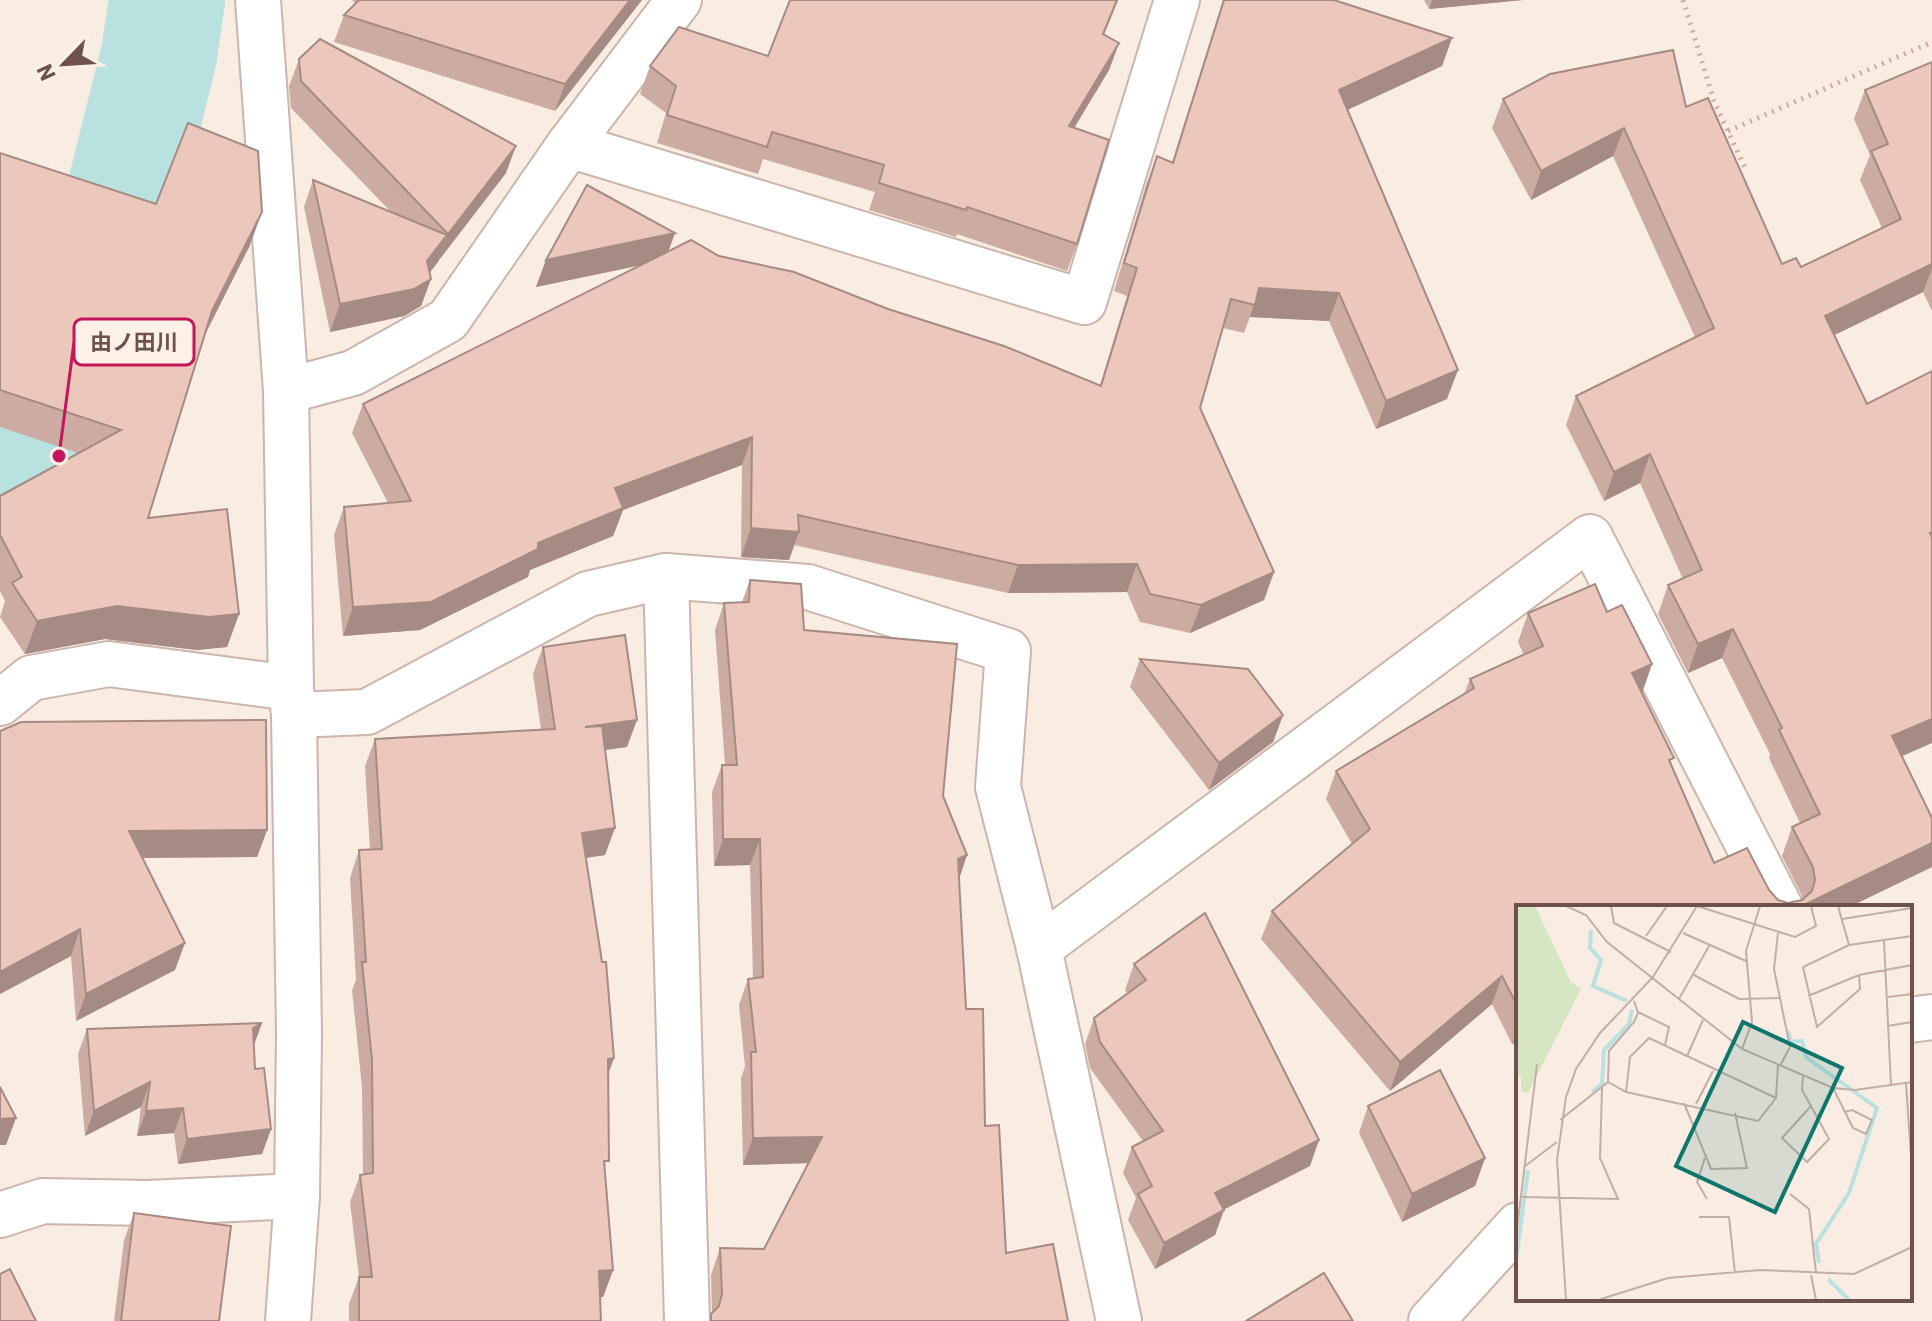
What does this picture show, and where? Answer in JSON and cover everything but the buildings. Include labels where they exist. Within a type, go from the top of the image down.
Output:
[{"type":"street","points":[[258,0],[286,391],[299,1034],[297,1196],[288,1321]]},
{"type":"street","points":[[286,391],[353,373],[448,320],[569,145],[679,0]]},
{"type":"street","points":[[569,145],[1084,302],[1177,0]]},
{"type":"street","points":[[1039,948],[1590,537],[1779,905]]},
{"type":"street","points":[[666,576],[687,1321]]},
{"type":"street","points":[[0,703],[31,678],[109,664],[292,701],[367,712],[588,594],[666,576],[808,587],[1008,651],[998,787],[1039,948],[1119,1321]]},
{"type":"street","points":[[1912,1020],[1932,1017]]},
{"type":"street","points":[[0,1215],[43,1201],[147,1203],[297,1196]]},
{"type":"street","points":[[1431,1321],[1516,1227]]},
{"type":"path","points":[[1683,0],[1714,101],[1747,172]]},
{"type":"path","points":[[1728,131],[1932,42]]},
{"type":"waterway","points":[[0,502],[59,456],[159,55],[167,0]]},
{"type":"place","name":"由ノ田川","points":[[59,456]]}]
